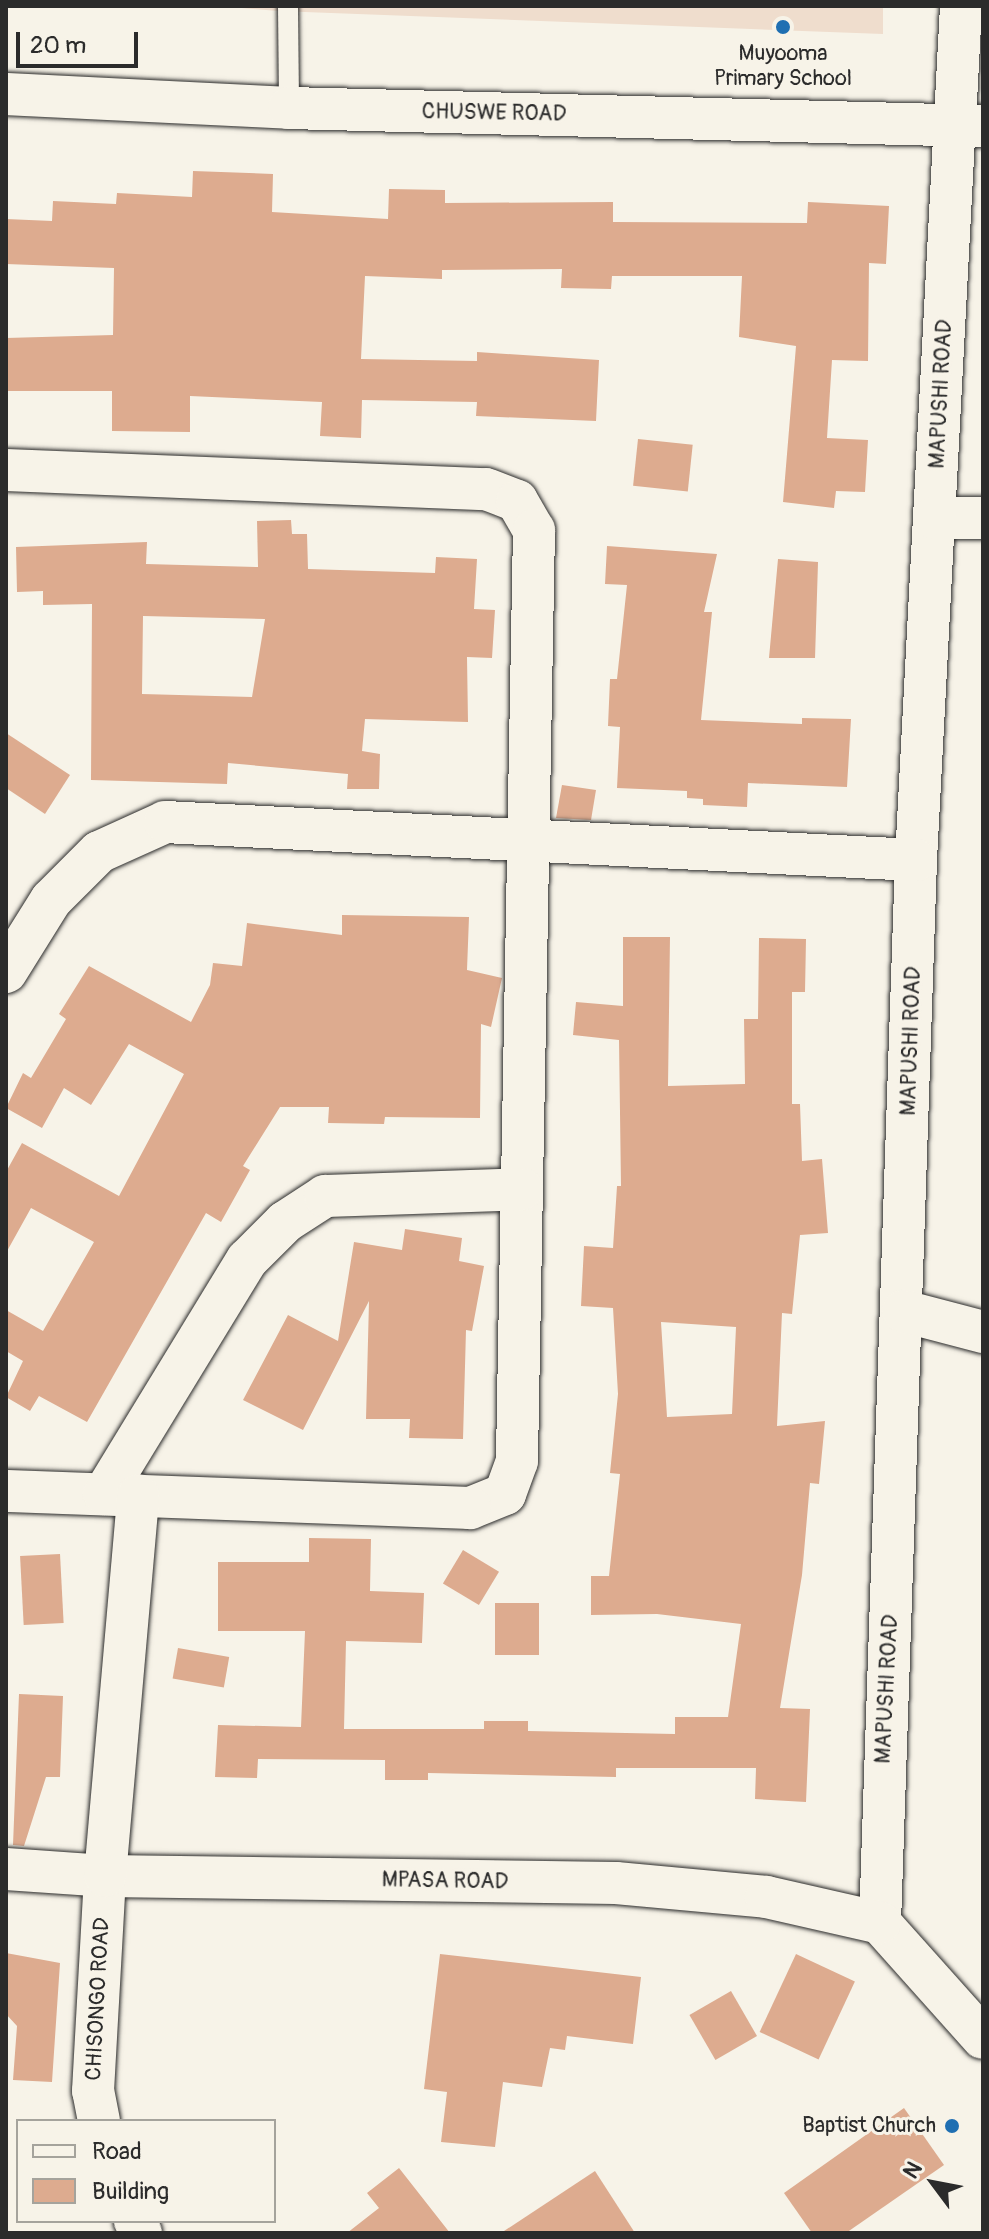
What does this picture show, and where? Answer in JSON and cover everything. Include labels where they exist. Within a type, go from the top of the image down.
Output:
[{"type":"street","name":"MAPUSHI ROAD","points":[[880,1923],[916,860],[934,518],[970,126],[961,6]]},
{"type":"street","name":"CHUSWE ROAD","points":[[6,94],[289,108],[970,126]]},
{"type":"street","points":[[6,470],[486,489],[517,501],[534,530],[525,843],[517,1461],[505,1494],[470,1508],[6,1491]]},
{"type":"street","points":[[934,518],[983,518]]},
{"type":"street","points":[[6,972],[51,900],[99,852],[165,822],[525,843],[916,860]]},
{"type":"street","points":[[121,1494],[247,1260],[285,1222],[325,1196],[522,1189]]},
{"type":"street","points":[[903,1311],[983,1332]]},
{"type":"street","name":"CHISONGO ROAD","points":[[99,2119],[93,2091],[121,1494]]},
{"type":"street","name":"MPASA ROAD","points":[[6,1869],[105,1876],[616,1883],[766,1897],[880,1923]]},
{"type":"street","points":[[880,1923],[983,2038]]},
{"type":"lane","points":[[288,6],[289,108]]},
{"type":"shaded area","name":"Muyooma Primary School","points":[[218,6],[883,6],[883,34],[278,11]]},
{"type":"building","points":[[193,171],[273,174],[272,212],[388,219],[389,189],[445,190],[445,203],[613,202],[613,222],[807,223],[808,202],[889,206],[886,264],[869,263],[868,361],[832,360],[827,438],[868,440],[865,492],[836,491],[834,508],[783,502],[796,346],[739,337],[742,276],[612,276],[611,289],[561,288],[562,269],[442,270],[442,279],[365,276],[361,359],[477,361],[477,352],[599,360],[596,421],[476,416],[477,402],[362,400],[361,438],[320,436],[322,402],[190,396],[190,432],[112,431],[112,391],[6,391],[6,338],[113,335],[114,268],[6,264],[6,219],[52,221],[53,201],[116,204],[117,193],[192,197]]},
{"type":"building","points":[[638,439],[693,445],[688,491],[633,486]]},
{"type":"building","points":[[291,520],[292,534],[307,534],[308,569],[435,573],[436,557],[477,559],[474,609],[495,610],[492,658],[467,657],[468,722],[365,719],[362,751],[380,754],[379,789],[347,789],[348,774],[228,763],[227,784],[91,780],[92,604],[43,605],[43,591],[17,592],[16,547],[147,542],[146,564],[258,567],[257,521]],"holes":[[[143,616],[265,619],[252,697],[142,694]]]},
{"type":"building","points":[[607,546],[717,554],[704,612],[712,612],[701,720],[802,724],[802,718],[851,719],[847,787],[748,783],[747,807],[703,805],[703,799],[687,798],[687,791],[617,788],[620,727],[608,726],[610,679],[617,679],[627,585],[605,584]]},
{"type":"building","points":[[778,559],[818,562],[815,658],[769,658]]},
{"type":"building","points":[[6,733],[70,775],[45,814],[6,788]]},
{"type":"building","points":[[562,785],[596,790],[591,820],[556,818]]},
{"type":"building","points":[[342,915],[469,917],[467,970],[502,978],[491,1027],[481,1024],[480,1118],[385,1117],[384,1124],[328,1123],[329,1107],[280,1107],[243,1166],[250,1170],[221,1222],[206,1213],[87,1422],[39,1396],[30,1411],[6,1397],[23,1361],[6,1351],[6,1310],[43,1331],[94,1242],[31,1208],[6,1253],[6,1172],[22,1143],[119,1196],[184,1074],[129,1044],[91,1105],[64,1088],[42,1128],[6,1108],[23,1073],[31,1078],[66,1019],[59,1014],[89,966],[191,1022],[210,985],[213,963],[242,966],[247,923],[342,935]]},
{"type":"building","points":[[623,937],[670,937],[668,1086],[745,1084],[744,1019],[758,1019],[759,938],[806,939],[805,992],[792,992],[792,1104],[800,1104],[802,1161],[822,1159],[828,1233],[800,1235],[792,1314],[782,1313],[777,1426],[825,1421],[819,1484],[810,1483],[802,1575],[780,1708],[810,1709],[806,1802],[755,1799],[756,1768],[616,1768],[616,1777],[428,1773],[428,1780],[385,1780],[385,1760],[258,1759],[257,1778],[215,1777],[218,1725],[301,1727],[305,1631],[218,1631],[218,1562],[309,1562],[309,1538],[371,1539],[370,1591],[424,1593],[422,1643],[346,1641],[344,1729],[484,1729],[484,1721],[528,1721],[528,1731],[675,1734],[675,1717],[728,1717],[741,1624],[657,1614],[591,1615],[591,1576],[609,1576],[620,1474],[610,1473],[618,1394],[613,1308],[581,1306],[584,1246],[613,1248],[617,1186],[621,1186],[619,1040],[573,1035],[576,1002],[623,1006]],"holes":[[[661,1322],[736,1327],[732,1414],[667,1417]]]},
{"type":"building","points":[[405,1229],[462,1238],[459,1261],[484,1266],[472,1331],[466,1330],[463,1439],[409,1438],[410,1419],[366,1419],[369,1301],[303,1430],[243,1400],[288,1315],[338,1341],[354,1242],[402,1250]]},
{"type":"building","points":[[463,1550],[499,1572],[479,1605],[443,1583]]},
{"type":"building","points":[[60,1554],[64,1623],[24,1625],[20,1556]]},
{"type":"building","points":[[495,1603],[539,1603],[539,1655],[495,1655]]},
{"type":"building","points":[[178,1648],[229,1657],[224,1688],[173,1679]]},
{"type":"building","points":[[19,1694],[63,1696],[60,1777],[46,1777],[24,1846],[13,1845]]},
{"type":"building","points":[[6,1953],[60,1963],[52,2082],[13,2080],[17,2026],[6,2014]]},
{"type":"building","points":[[440,1954],[641,1977],[633,2044],[567,2036],[565,2050],[550,2048],[542,2087],[503,2082],[495,2147],[441,2142],[447,2092],[424,2089]]},
{"type":"building","points":[[796,1954],[855,1981],[819,2059],[760,2032]]},
{"type":"building","points":[[731,1991],[757,2036],[715,2060],[689,2015]]},
{"type":"building","points":[[904,2108],[944,2165],[846,2233],[812,2233],[784,2193]]},
{"type":"building","points":[[399,2168],[450,2233],[347,2233],[379,2208],[367,2193]]},
{"type":"building","points":[[595,2171],[635,2233],[501,2233]]},
{"type":"place","name":"Muyooma Primary School","points":[[783,27]]},
{"type":"place","name":"Baptist Church","points":[[952,2126]]}]
